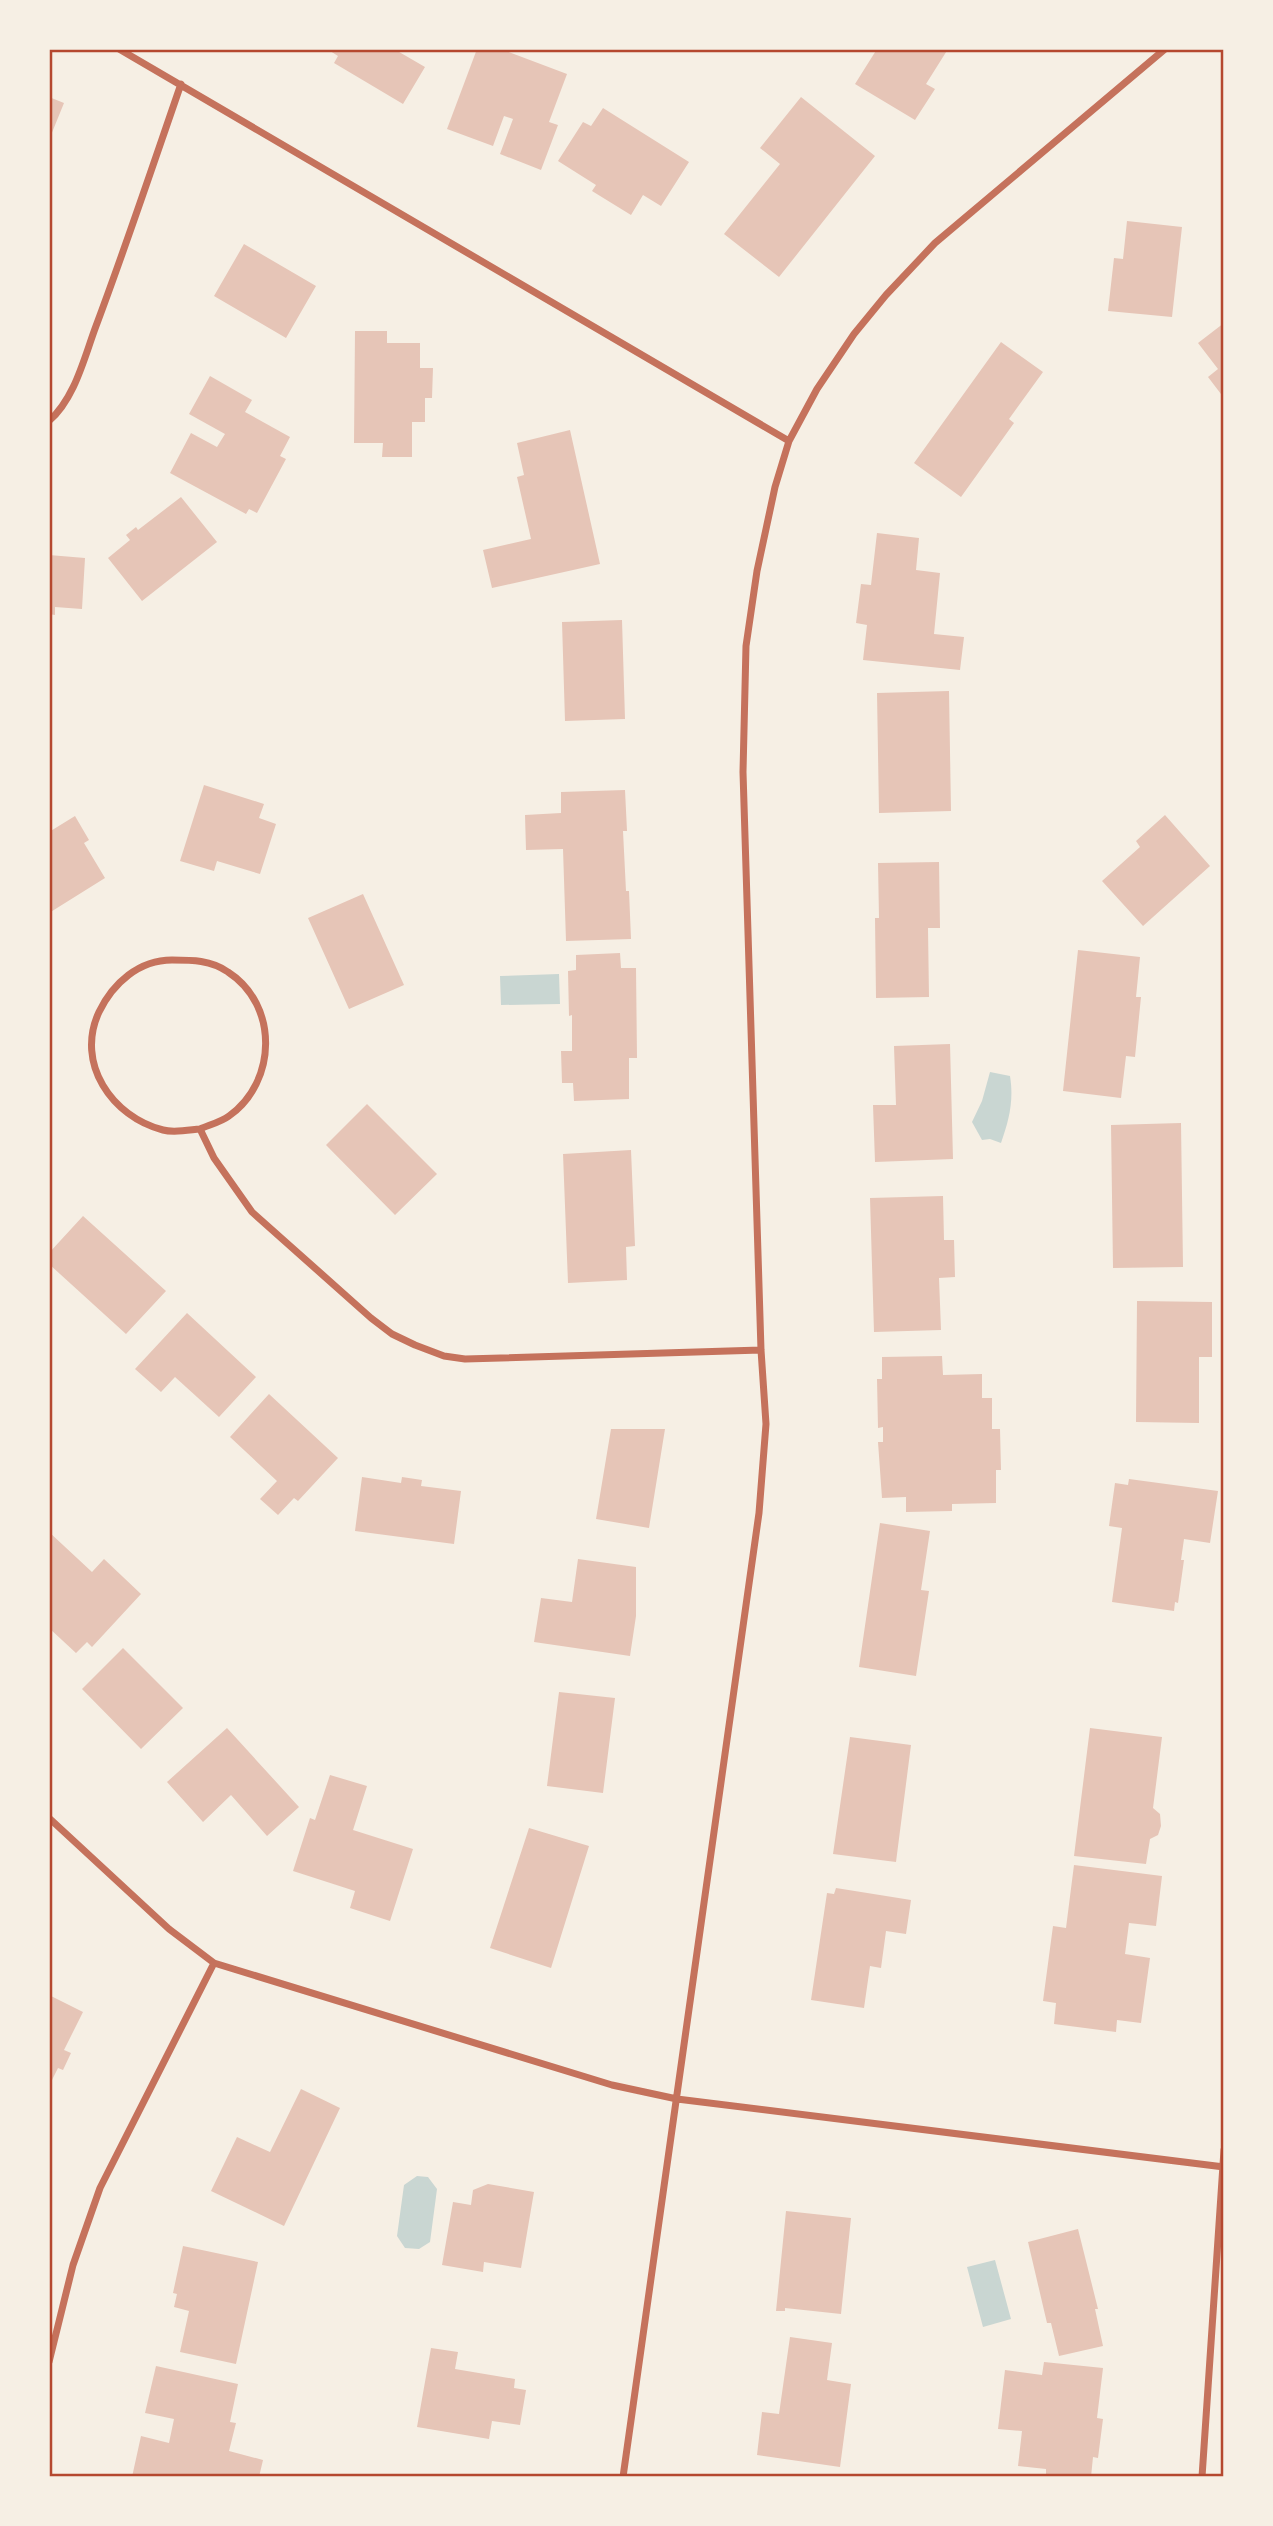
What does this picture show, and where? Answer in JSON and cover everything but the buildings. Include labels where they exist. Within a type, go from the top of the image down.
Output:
[{"type":"street","points":[[119,49],[789,441]]},
{"type":"street","points":[[623,2477],[759,1513],[766,1424],[761,1350],[743,772],[746,646],[765,529],[789,441],[817,389],[854,334],[935,243],[1165,49]]},
{"type":"street","points":[[49,421],[70,394],[181,84]]},
{"type":"street","points":[[158,960],[201,960],[228,972],[251,993],[264,1020],[267,1039],[264,1069],[250,1097],[228,1117],[200,1129],[166,1131],[136,1121],[113,1102],[97,1075],[92,1052],[95,1021],[108,994],[130,973],[158,960]]},
{"type":"street","points":[[200,1129],[214,1158],[252,1212],[371,1318],[392,1334],[415,1345],[444,1356],[494,1360],[761,1350]]},
{"type":"street","points":[[49,1818],[169,1930],[214,1963],[612,2085],[677,2099],[1223,2167]]},
{"type":"street","points":[[49,2362],[73,2264],[100,2188],[214,1963]]},
{"type":"street","points":[[1202,2477],[1224,2150]]},
{"type":"shaded area","points":[[559,974],[560,1004],[501,1005],[500,976]]},
{"type":"shaded area","points":[[990,1072],[1010,1076],[1010,1110],[1001,1143],[990,1139],[982,1140],[972,1122],[982,1101]]},
{"type":"shaded area","points":[[417,2176],[428,2177],[437,2189],[430,2242],[419,2249],[405,2248],[397,2236],[404,2185]]},
{"type":"shaded area","points":[[995,2260],[1011,2319],[983,2327],[967,2267]]}]
